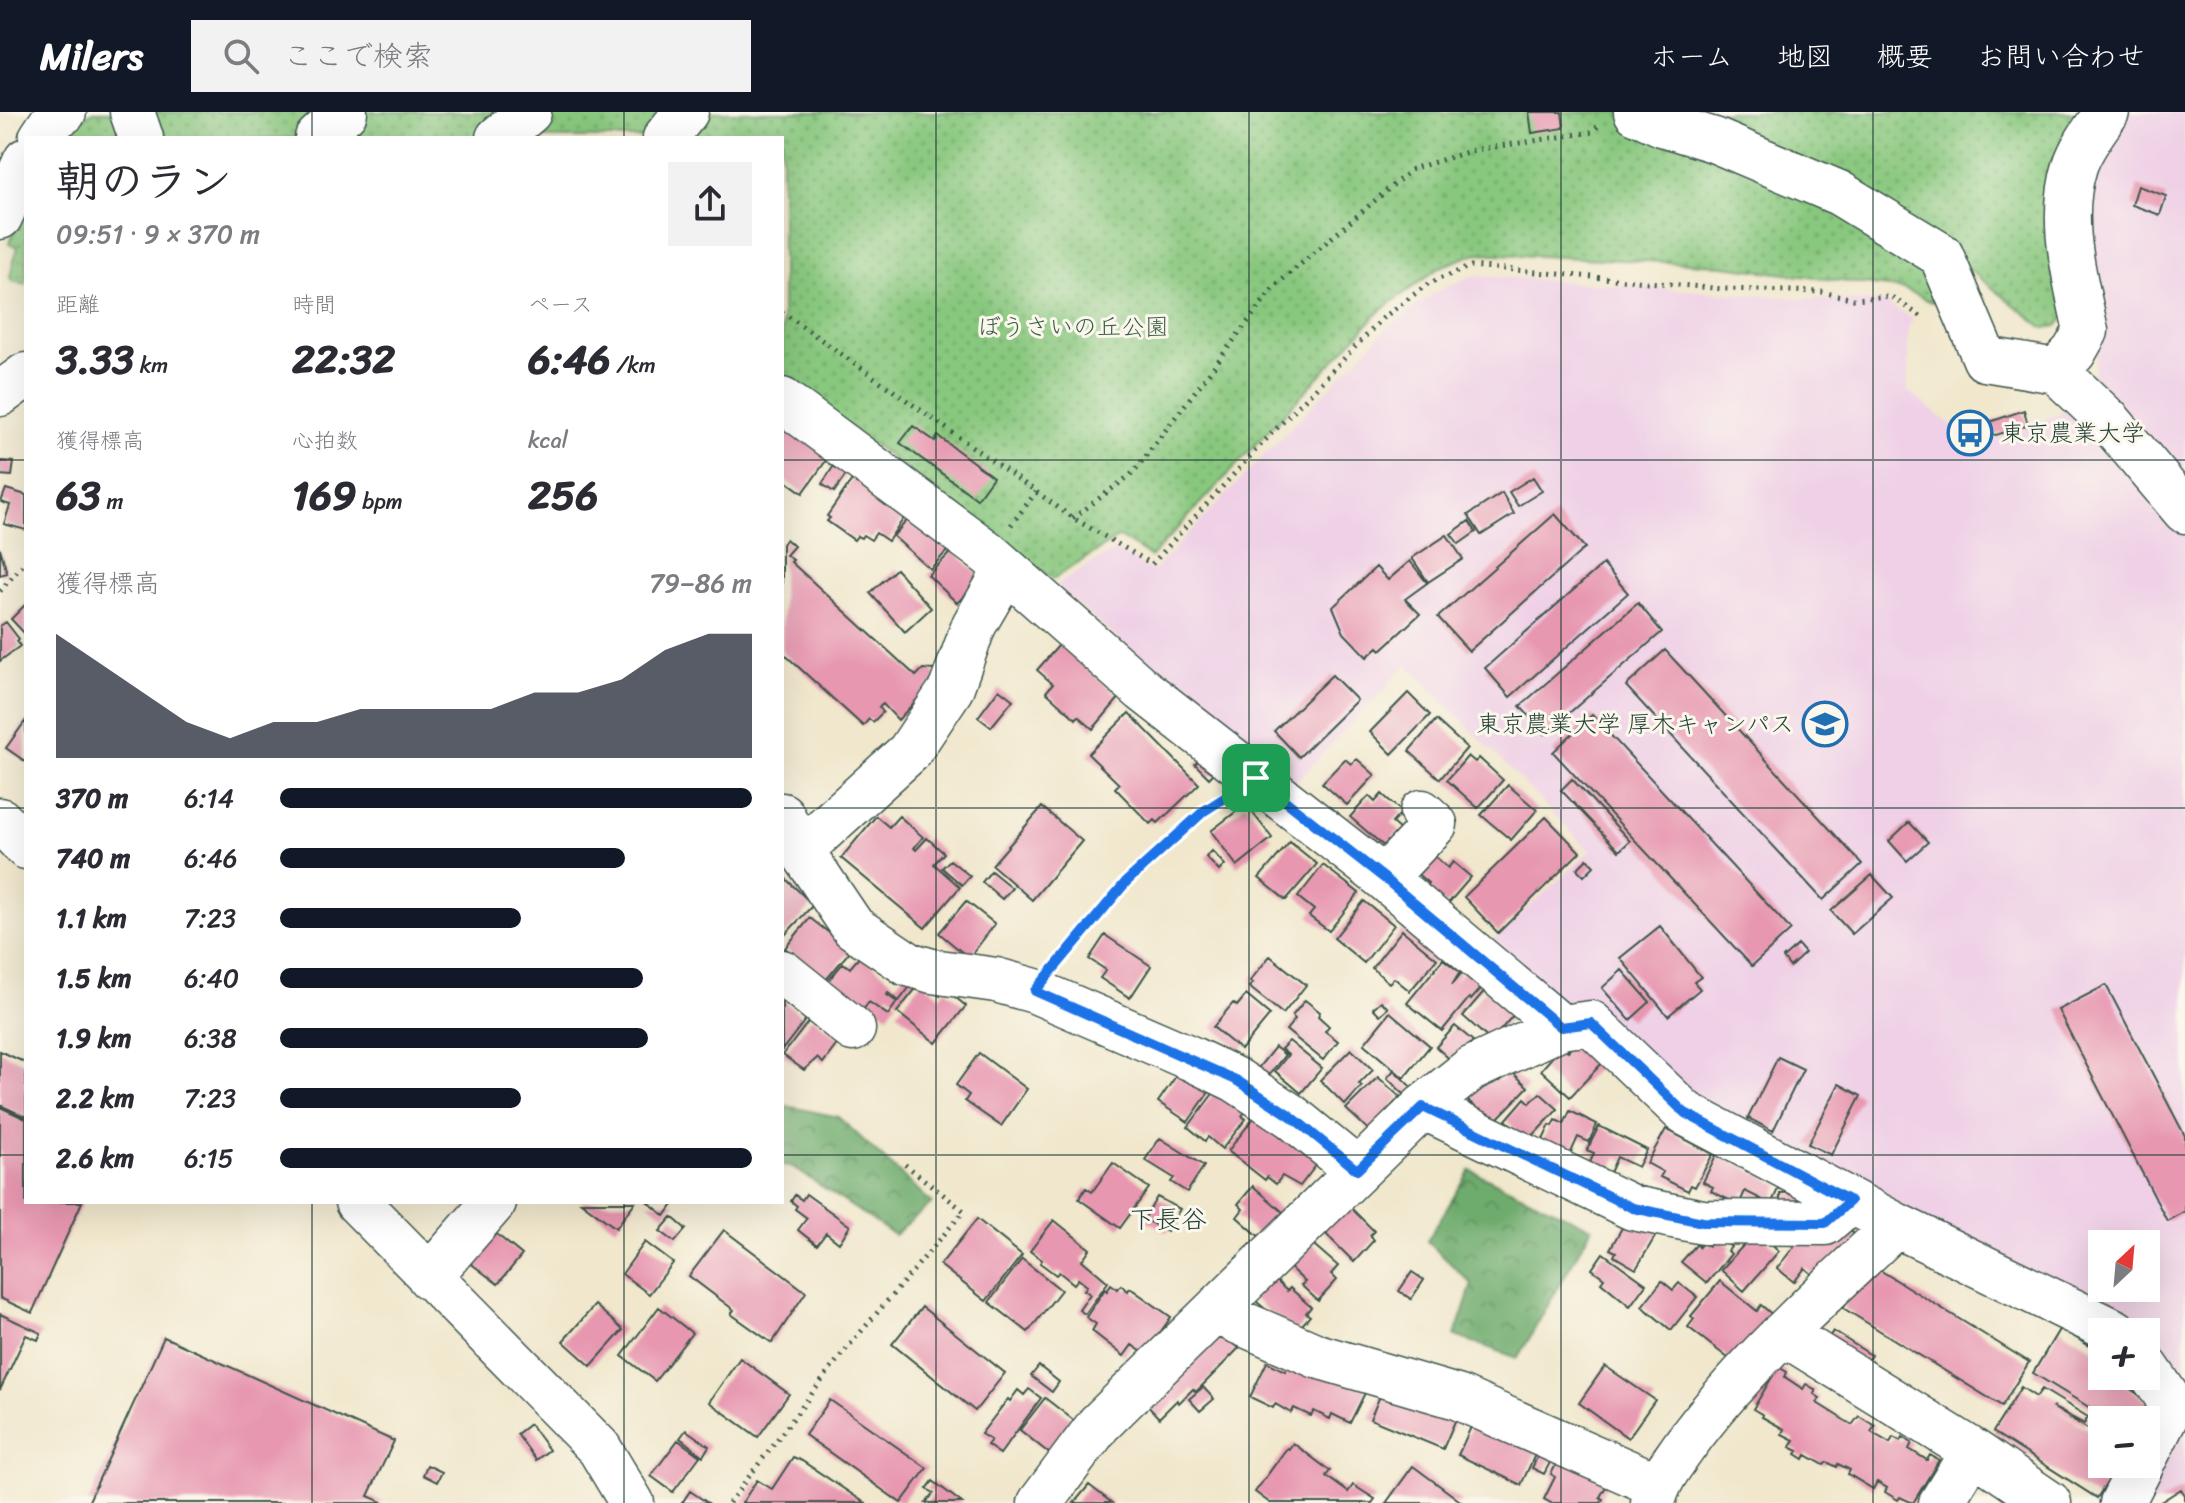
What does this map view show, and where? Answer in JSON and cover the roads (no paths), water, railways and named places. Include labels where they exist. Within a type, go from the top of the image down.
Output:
[{"type":"street","points":[[42,136],[55,117],[64,112]]},
{"type":"street","points":[[132,112],[140,136]]},
{"type":"street","points":[[319,136],[345,112]]},
{"type":"street","points":[[500,136],[529,112]]},
{"type":"street","points":[[667,136],[686,112]]},
{"type":"street","points":[[2065,362],[2086,331],[2069,246],[2068,207],[2076,164],[2107,112]]},
{"type":"street","points":[[1619,117],[1662,124],[1714,140],[1839,193],[1941,255],[1985,359],[2065,362]]},
{"type":"street","points":[[0,217],[24,164]]},
{"type":"street","points":[[2065,362],[2110,422],[2185,511]]},
{"type":"street","points":[[0,394],[24,376]]},
{"type":"street","points":[[784,402],[1006,570],[1143,690],[1384,878],[1561,1027]]},
{"type":"street","points":[[1006,570],[974,625],[951,689],[909,752],[791,842],[853,927],[908,964],[932,971],[996,980],[1035,991],[1236,1080],[1291,1116],[1357,1170]]},
{"type":"street","points":[[0,820],[24,845]]},
{"type":"street","points":[[1384,878],[1435,824]]},
{"type":"street","points":[[784,974],[853,1029]]},
{"type":"street","points":[[1040,1503],[1099,1424],[1423,1107],[1471,1069],[1561,1027],[1591,1023],[1685,1113],[1896,1225],[2088,1318]]},
{"type":"street","points":[[1423,1107],[1633,1208],[1703,1222],[1825,1223],[1850,1201]]},
{"type":"street","points":[[359,1204],[599,1448],[629,1501]]},
{"type":"street","points":[[429,1277],[492,1204]]},
{"type":"street","points":[[1216,1312],[1317,1356],[1457,1397],[1655,1494],[1709,1413],[1783,1333],[1896,1225]]},
{"type":"street","points":[[1783,1333],[1973,1451],[2049,1503]]},
{"type":"street","points":[[2160,1386],[2172,1404],[2160,1428]]},
{"type":"street","points":[[1941,1503],[1973,1451]]},
{"type":"street","points":[[2122,1503],[2135,1478]]},
{"type":"place","name":"東京農業大学","points":[[1970,433]]},
{"type":"place","name":"東京農業大学 厚木キャンパス","points":[[1825,724]]},
{"type":"district","name":"下長谷","points":[[1168,1219]]},
{"type":"park label","name":"ぼうさいの丘公園","points":[[1073,327]]}]
